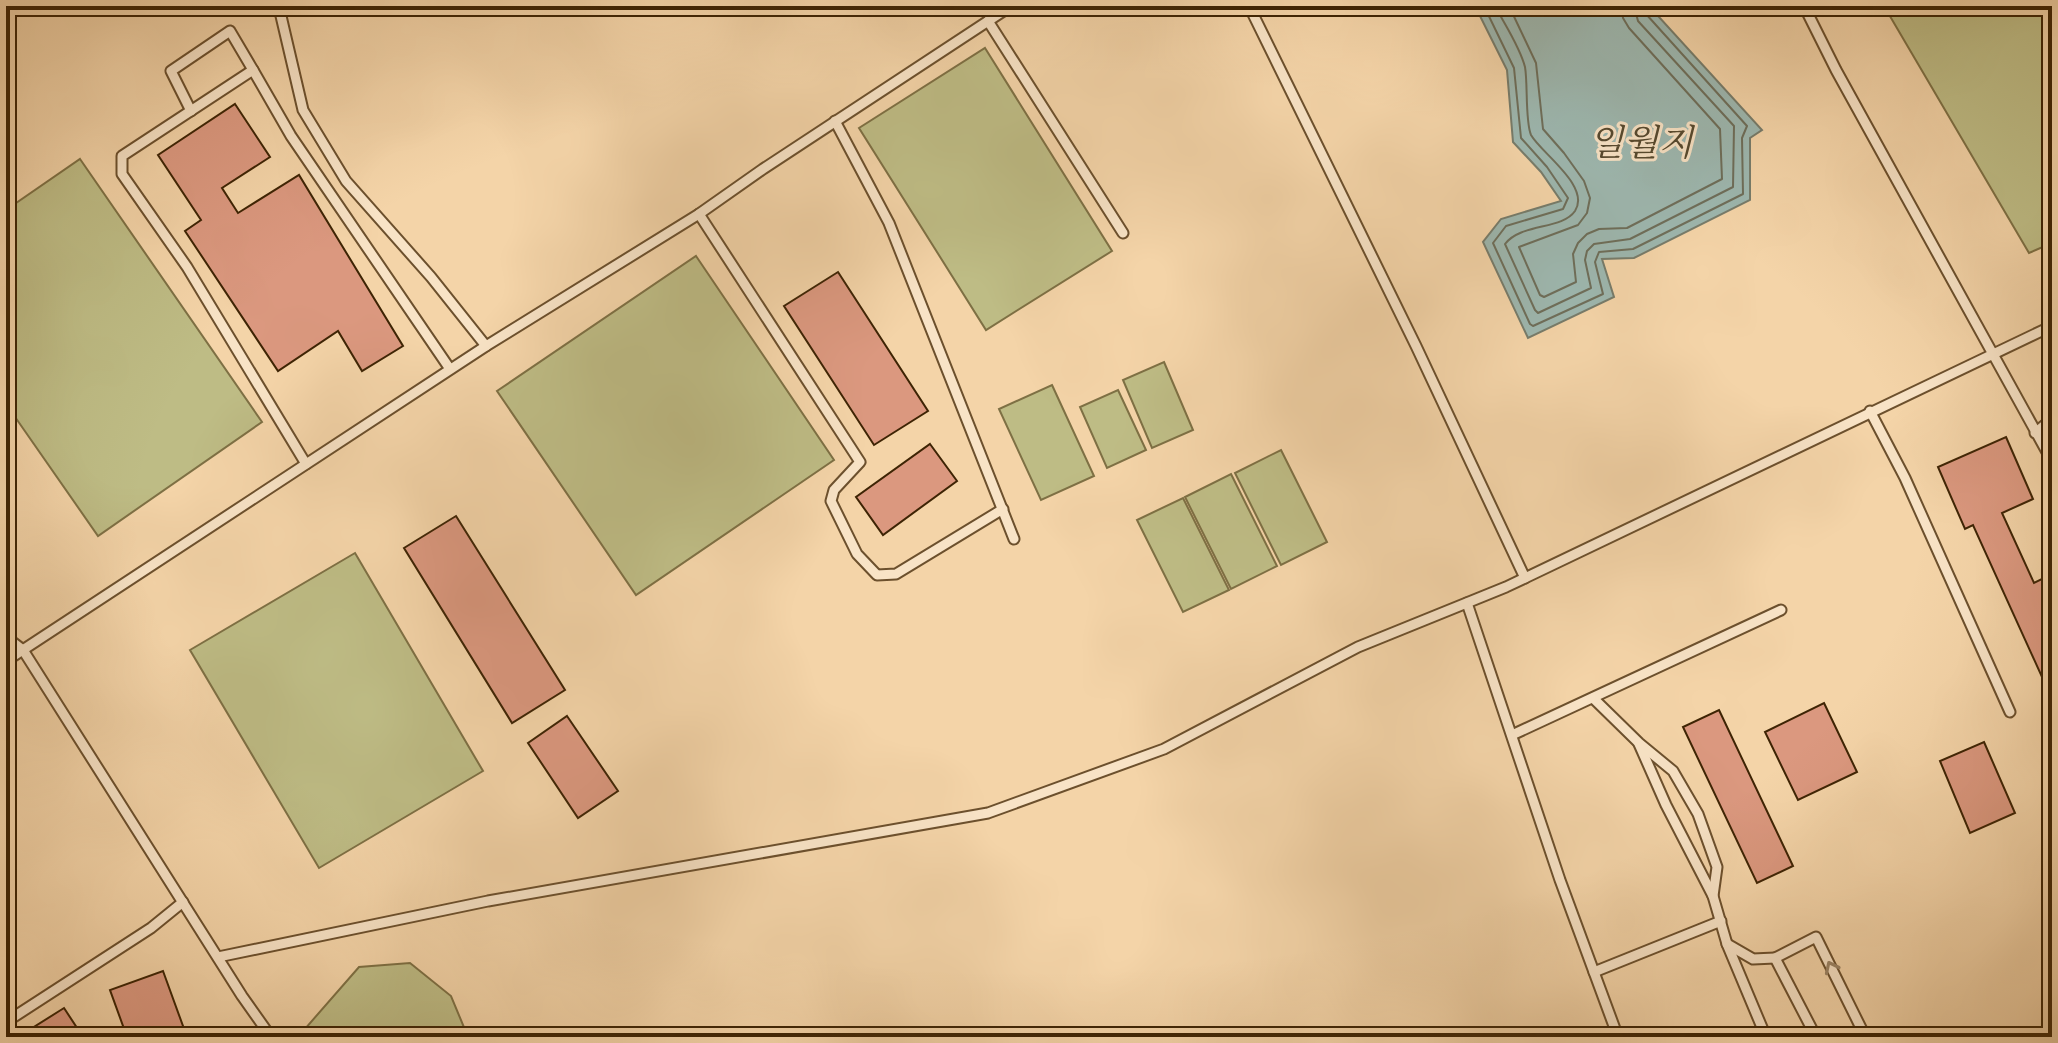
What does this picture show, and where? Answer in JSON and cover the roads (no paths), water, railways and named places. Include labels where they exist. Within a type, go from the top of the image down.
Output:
[{"type":"lane","points":[[6,661],[450,369],[699,214],[1011,6]]},
{"type":"lane","points":[[1249,6],[1416,346],[1525,578]]},
{"type":"lane","points":[[1804,6],[1836,70],[2052,461]]},
{"type":"lane","points":[[281,16],[303,110],[338,169],[486,346]]},
{"type":"lane","points":[[988,21],[1123,233]]},
{"type":"lane","points":[[191,111],[171,71],[230,31],[291,136],[450,369]]},
{"type":"lane","points":[[253,70],[122,156],[122,174],[187,267],[306,464]]},
{"type":"lane","points":[[835,121],[889,223],[1014,539]]},
{"type":"lane","points":[[699,214],[860,462],[834,490],[831,501],[857,554],[877,575],[896,574],[1003,509]]},
{"type":"lane","points":[[218,957],[488,901],[988,813],[1164,749],[1358,647],[1525,578],[2052,326]]},
{"type":"lane","points":[[1870,411],[1905,478],[2010,712]]},
{"type":"lane","points":[[2035,433],[2052,419]]},
{"type":"lane","points":[[1467,603],[1618,1037]]},
{"type":"lane","points":[[1512,735],[1781,610]]},
{"type":"lane","points":[[6,637],[23,650],[271,1037]]},
{"type":"lane","points":[[1593,698],[1673,771],[1698,814],[1717,867],[1713,896]]},
{"type":"lane","points":[[1639,743],[1666,805],[1713,896],[1727,944],[1766,1037]]},
{"type":"lane","points":[[6,1022],[151,928],[183,902]]},
{"type":"lane","points":[[1594,972],[1721,921]]},
{"type":"lane","points":[[1727,944],[1753,959],[1775,958],[1816,937],[1862,1030],[1858,1037]]},
{"type":"lane","points":[[1775,958],[1816,1037]]},
{"type":"water","name":"일월지","points":[[1475,6],[1649,6],[1762,130],[1750,138],[1750,200],[1634,258],[1602,259],[1614,297],[1528,338],[1483,242],[1501,219],[1561,201],[1541,172],[1513,142],[1507,70]]}]
